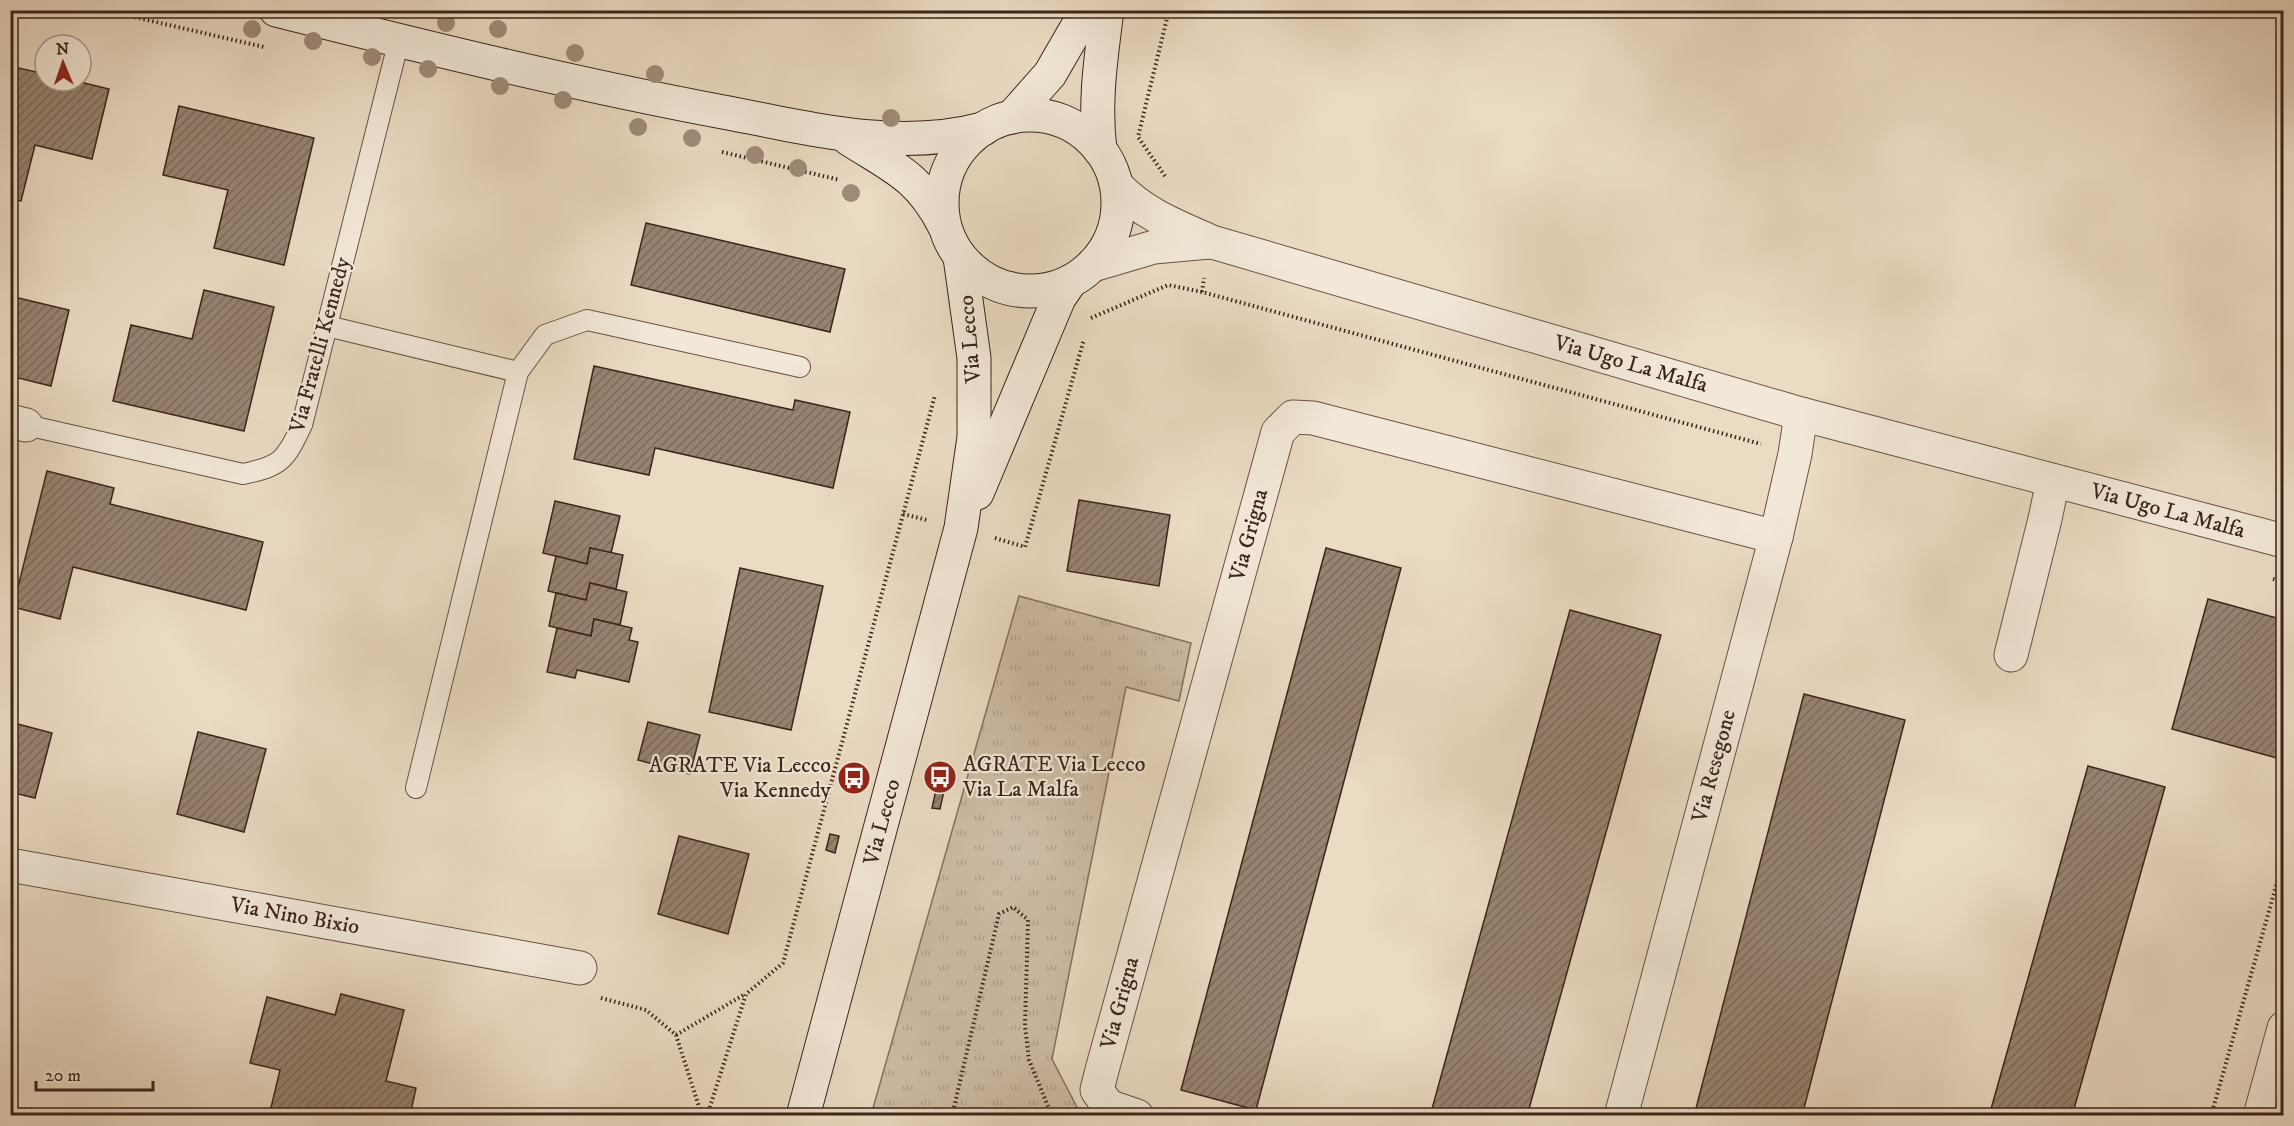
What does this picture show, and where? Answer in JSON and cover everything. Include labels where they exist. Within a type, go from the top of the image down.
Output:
[{"type":"street","points":[[276,10],[623,94],[843,134],[917,140],[946,137],[998,123]]},
{"type":"street","name":"Via Lecco","points":[[1082,274],[1039,291],[1015,290],[994,284],[981,276],[960,257],[945,227],[942,198],[948,172],[960,150],[998,123],[1053,69],[1087,10]]},
{"type":"street","name":"Via Lecco","points":[[1100,150],[1097,89],[1107,10]]},
{"type":"street","name":"Via Lecco","points":[[961,528],[1059,298],[1109,244],[1116,226],[1119,205],[1112,169],[1100,150],[1085,134],[1061,121],[1034,115],[998,123]]},
{"type":"street","points":[[843,134],[893,165],[913,181],[934,206],[945,227]]},
{"type":"street","name":"Via Ugo La Malfa","points":[[1117,186],[1135,203],[1162,220],[1212,242],[1801,414],[2283,541]]},
{"type":"street","name":"Via Ugo La Malfa","points":[[1082,274],[1154,248],[1212,242]]},
{"type":"street","name":"Via Lecco","points":[[803,1116],[961,528],[974,426],[974,358],[960,257]]},
{"type":"street","name":"Via Resegone","points":[[1621,1116],[1776,537],[1795,454],[1801,414]]},
{"type":"street","name":"Via Grigna","points":[[1137,1116],[1108,1106],[1097,1090],[1278,432],[1293,417],[1313,418],[1776,537]]},
{"type":"street","points":[[2011,655],[2053,480]]},
{"type":"street","name":"Via Nino Bixio","points":[[10,865],[580,968]]},
{"type":"street","points":[[2260,1116],[2283,1028]]},
{"type":"lane","name":"Via Fratelli Kennedy","points":[[18,423],[243,474],[268,469],[287,454],[302,425],[399,40]]},
{"type":"lane","points":[[417,788],[518,372],[545,335],[587,320],[800,367]]},
{"type":"lane","points":[[327,326],[518,372]]},
{"type":"path","points":[[1168,180],[1138,137],[1169,10]]},
{"type":"path","points":[[1090,318],[1168,285],[1202,292],[1212,242]]},
{"type":"path","points":[[961,528],[1025,547],[1087,330]]},
{"type":"path","points":[[676,1035],[746,994],[783,963],[936,393]]},
{"type":"path","points":[[2211,1116],[2283,858]]},
{"type":"path","points":[[952,1116],[999,914],[1014,907],[1028,921],[1024,1026],[1029,1059],[1052,1116]]},
{"type":"path","points":[[580,968],[580,992],[646,1010],[676,1035],[702,1116]]},
{"type":"path","points":[[707,1116],[746,994]]},
{"type":"green space","points":[[1019,596],[1191,643],[1179,701],[1126,687],[1052,1059],[1081,1115],[871,1115]]},
{"type":"building","points":[[10,66],[33,71],[33,93],[93,93],[93,85],[109,89],[92,159],[35,145],[21,201],[10,199]]},
{"type":"building","points":[[179,106],[314,138],[284,265],[214,248],[228,190],[163,175]]},
{"type":"building","points":[[646,223],[845,269],[830,332],[631,285]]},
{"type":"building","points":[[204,290],[274,307],[244,431],[113,401],[131,325],[192,339]]},
{"type":"building","points":[[10,296],[69,310],[51,386],[10,376]]},
{"type":"building","points":[[594,366],[793,410],[795,400],[850,412],[833,488],[655,448],[649,475],[574,459]]},
{"type":"building","points":[[47,471],[114,488],[110,504],[263,542],[246,610],[73,567],[60,619],[13,607]]},
{"type":"building","points":[[1079,500],[1170,515],[1159,586],[1067,571]]},
{"type":"building","points":[[555,501],[620,516],[611,553],[590,548],[587,564],[543,553]]},
{"type":"building","points":[[590,548],[623,555],[616,589],[590,583],[586,600],[548,591],[556,556],[587,564]]},
{"type":"building","points":[[1326,548],[1401,568],[1256,1110],[1181,1090]]},
{"type":"building","points":[[740,568],[823,586],[791,730],[709,712]]},
{"type":"building","points":[[590,583],[627,592],[620,625],[594,619],[591,636],[549,626],[556,593],[586,600]]},
{"type":"building","points":[[2208,599],[2284,620],[2284,760],[2172,729]]},
{"type":"building","points":[[1570,610],[1661,635],[1527,1116],[1430,1116]]},
{"type":"building","points":[[594,619],[632,628],[629,640],[638,642],[629,682],[577,670],[575,678],[547,672],[557,628],[591,636]]},
{"type":"building","points":[[1804,694],[1905,720],[1802,1116],[1694,1116]]},
{"type":"building","points":[[10,722],[52,733],[35,798],[10,792]]},
{"type":"building","points":[[648,722],[700,735],[690,774],[638,760]]},
{"type":"building","points":[[198,732],[266,749],[244,832],[177,814]]},
{"type":"building","points":[[2088,766],[2165,787],[2072,1116],[1989,1116]]},
{"type":"building","points":[[936,790],[944,791],[940,809],[932,808]]},
{"type":"building","points":[[830,834],[839,836],[835,853],[826,850]]},
{"type":"building","points":[[679,836],[749,854],[728,934],[658,914]]},
{"type":"building","points":[[341,994],[404,1010],[386,1081],[416,1088],[410,1116],[269,1116],[280,1070],[250,1063],[267,997],[335,1015]]},
{"type":"building","points":[[24,1108],[62,1116],[22,1116]]},
{"type":"place","name":"AGRATE Via Lecco Via La Malfa","points":[[940,777]]},
{"type":"place","name":"AGRATE Via Lecco Via Kennedy","points":[[854,778]]}]
